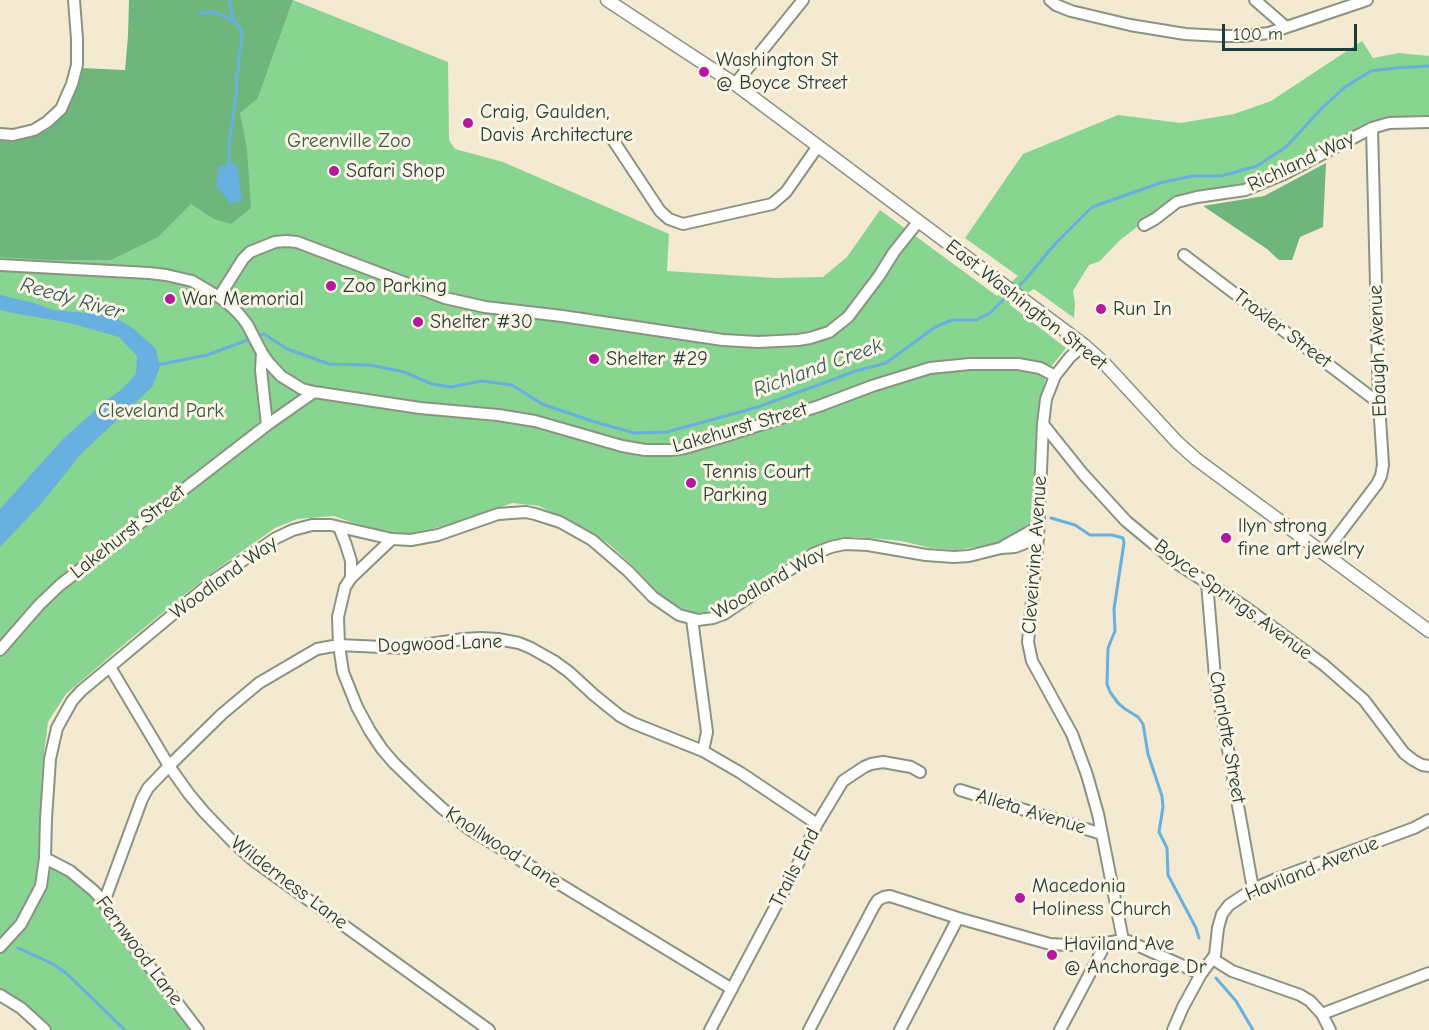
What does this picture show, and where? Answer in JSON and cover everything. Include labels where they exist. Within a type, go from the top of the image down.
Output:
[{"type":"street","points":[[0,134],[13,135],[34,130],[61,109],[77,65],[74,0]]},
{"type":"street","name":"East Washington Street","points":[[607,0],[735,84],[1084,345],[1196,459],[1429,631]]},
{"type":"street","points":[[735,84],[803,0]]},
{"type":"street","points":[[1050,0],[1056,5],[1071,10],[1130,25],[1185,34],[1222,36],[1269,33],[1367,0]]},
{"type":"street","points":[[1255,0],[1286,27]]},
{"type":"street","name":"Richland Way","points":[[1144,225],[1177,202],[1245,190],[1284,174],[1372,128],[1389,123],[1429,122]]},
{"type":"street","name":"Ebaugh Avenue","points":[[1324,555],[1381,476],[1383,465],[1379,403],[1372,128]]},
{"type":"street","points":[[613,140],[660,212],[669,219],[683,224],[772,204],[786,192],[818,146]]},
{"type":"street","points":[[219,297],[250,252],[275,242],[297,242],[445,298],[484,307],[723,340],[780,342],[818,336],[835,328],[848,317],[918,222]]},
{"type":"street","name":"Traxler Street","points":[[1184,255],[1379,403]]},
{"type":"street","points":[[0,266],[166,275],[192,281],[219,297],[231,306],[247,324],[260,350],[267,425]]},
{"type":"street","name":"Cleveirvine Avenue","points":[[1084,345],[1055,376],[1046,399],[1038,532],[1028,642],[1035,667],[1066,722],[1087,774],[1102,834],[1123,940]]},
{"type":"street","name":"Lakehurst Street","points":[[260,350],[281,376],[302,389],[420,408],[498,415],[535,421],[622,446],[645,450],[685,448],[930,368],[970,364],[1018,364],[1041,368],[1055,376]]},
{"type":"street","name":"Lakehurst Street","points":[[0,650],[39,605],[60,585],[267,425],[314,392]]},
{"type":"street","name":"Boyce Springs Avenue","points":[[1043,424],[1083,474],[1126,521],[1178,564],[1245,607],[1324,665],[1364,700],[1404,753],[1422,765],[1429,766]]},
{"type":"street","name":"Woodland Way","points":[[4,943],[21,924],[41,886],[45,858],[50,759],[57,728],[72,701],[214,580],[276,538],[293,530],[322,524],[392,539],[411,540],[438,535],[498,514],[526,512],[536,514],[560,522],[592,540],[628,571],[653,597],[679,615],[705,620],[724,614],[813,554],[831,547],[844,544],[868,545],[926,555],[969,556],[1001,548],[1038,532]]},
{"type":"street","name":"Knollwood Lane","points":[[339,527],[351,561],[351,578]]},
{"type":"street","name":"Knollwood Lane","points":[[392,539],[351,578],[345,587],[338,617],[343,672],[357,707],[370,731],[394,763],[443,809],[470,829],[732,989]]},
{"type":"street","name":"Charlotte Street","points":[[1208,583],[1215,677],[1253,889]]},
{"type":"street","points":[[692,619],[706,732],[703,752]]},
{"type":"street","name":"Dogwood Lane","points":[[105,902],[148,788],[222,714],[259,683],[317,649],[339,645],[404,648],[481,638],[519,643],[554,661],[620,716],[703,752],[741,773],[817,824]]},
{"type":"street","name":"Wilderness Lane","points":[[110,667],[169,766],[204,812],[235,844],[253,860],[489,1030]]},
{"type":"street","name":"Trails End","points":[[710,1030],[793,875],[817,824],[843,781],[864,767],[883,762],[911,766],[920,772]]},
{"type":"street","name":"Alleta Avenue","points":[[960,790],[1102,834]]},
{"type":"street","name":"Haviland Avenue","points":[[1173,1030],[1183,1006],[1215,955],[1218,928],[1222,914],[1229,905],[1253,889],[1414,828],[1429,820]]},
{"type":"street","name":"Fernwood Lane","points":[[45,858],[70,871],[105,902],[115,921],[198,1030]]},
{"type":"street","points":[[809,1030],[874,906],[884,897],[896,897],[958,918],[1050,944],[1128,941],[1201,974]]},
{"type":"street","points":[[900,1030],[958,918]]},
{"type":"street","points":[[0,929],[4,943]]},
{"type":"street","points":[[1060,1030],[1106,943]]},
{"type":"street","points":[[1213,959],[1232,971],[1300,995],[1310,1001],[1322,1014],[1330,1030]]},
{"type":"street","points":[[1322,1014],[1429,973]]},
{"type":"street","points":[[0,995],[21,1008],[45,1030]]},
{"type":"green space","points":[[129,0],[293,0],[258,98],[240,113],[247,150],[251,208],[231,224],[214,219],[191,204],[158,237],[111,260],[0,257],[0,139],[49,126],[81,68],[125,70]]},
{"type":"green space","name":"Cleveland Park","points":[[293,0],[448,62],[449,140],[455,149],[503,162],[669,234],[667,271],[775,278],[823,277],[847,257],[880,210],[997,296],[1018,276],[965,238],[1023,154],[1118,115],[1181,123],[1234,114],[1271,101],[1362,41],[1373,58],[1399,53],[1429,56],[1429,116],[1384,117],[1289,165],[1242,184],[1189,194],[1151,216],[1119,241],[1100,261],[1089,265],[1073,291],[1074,318],[1034,289],[1009,304],[1066,348],[1046,373],[1030,529],[1003,543],[957,550],[931,548],[901,541],[858,537],[842,538],[807,549],[724,604],[705,612],[695,613],[681,609],[657,592],[609,544],[539,506],[512,503],[458,523],[404,535],[371,529],[334,516],[297,519],[275,528],[210,574],[128,641],[66,694],[48,722],[42,770],[39,858],[62,871],[86,889],[191,1030],[49,1030],[0,993],[0,139],[258,98]]},
{"type":"green space","points":[[1326,163],[1323,227],[1300,237],[1292,260],[1279,260],[1267,249],[1203,206],[1264,196]]},
{"type":"water","points":[[237,164],[242,200],[231,204],[216,186],[219,166]]},
{"type":"water","points":[[0,295],[53,310],[116,318],[134,329],[156,349],[160,367],[152,387],[81,454],[41,504],[0,547],[0,509],[65,437],[121,390],[136,374],[137,356],[119,337],[70,323],[0,310]]},
{"type":"waterway","points":[[229,2],[234,20]]},
{"type":"waterway","points":[[199,13],[216,12],[235,22],[241,30],[237,89],[229,144],[229,165]]},
{"type":"waterway","name":"Richland Creek","points":[[1014,290],[1092,207],[1160,183],[1192,176],[1221,176],[1257,166],[1286,147],[1345,87],[1371,71],[1429,66]]},
{"type":"waterway","name":"Richland Creek","points":[[157,365],[207,355],[264,334],[287,349],[329,364],[370,365],[404,372],[432,384],[451,387],[482,381],[512,385],[542,404],[592,421],[634,433],[667,432],[758,407],[856,371],[886,363],[935,327],[952,320],[976,320],[990,313],[1009,294]]},
{"type":"waterway","points":[[1051,518],[1075,525],[1090,535],[1112,535],[1123,538],[1114,609],[1115,631],[1108,648],[1107,684],[1118,703],[1138,717],[1143,724],[1148,754],[1162,796],[1163,807],[1159,832],[1167,848],[1168,875],[1199,938]]},
{"type":"waterway","points":[[18,948],[53,964],[66,973],[125,1030]]},
{"type":"waterway","points":[[1216,978],[1236,1001],[1253,1030]]},
{"type":"place","name":"Washington St @ Boyce Street","points":[[704,72]]},
{"type":"place","name":"Craig, Gaulden, Davis Architecture","points":[[468,123]]},
{"type":"place","name":"Safari Shop","points":[[334,171]]},
{"type":"place","name":"Zoo Parking","points":[[331,286]]},
{"type":"place","name":"War Memorial","points":[[170,299]]},
{"type":"place","name":"Run In","points":[[1101,309]]},
{"type":"place","name":"Shelter #30","points":[[418,322]]},
{"type":"place","name":"Shelter #29","points":[[594,359]]},
{"type":"place","name":"Tennis Court Parking","points":[[691,483]]},
{"type":"place","name":"llyn strong fine art jewelry","points":[[1226,538]]},
{"type":"place","name":"Macedonia Holiness Church","points":[[1020,898]]},
{"type":"place","name":"Haviland Ave @ Anchorage Dr","points":[[1052,955]]},
{"type":"park label","name":"Greenville Zoo","points":[[349,141]]},
{"type":"water label","name":"Reedy River","points":[[72,299]]}]
